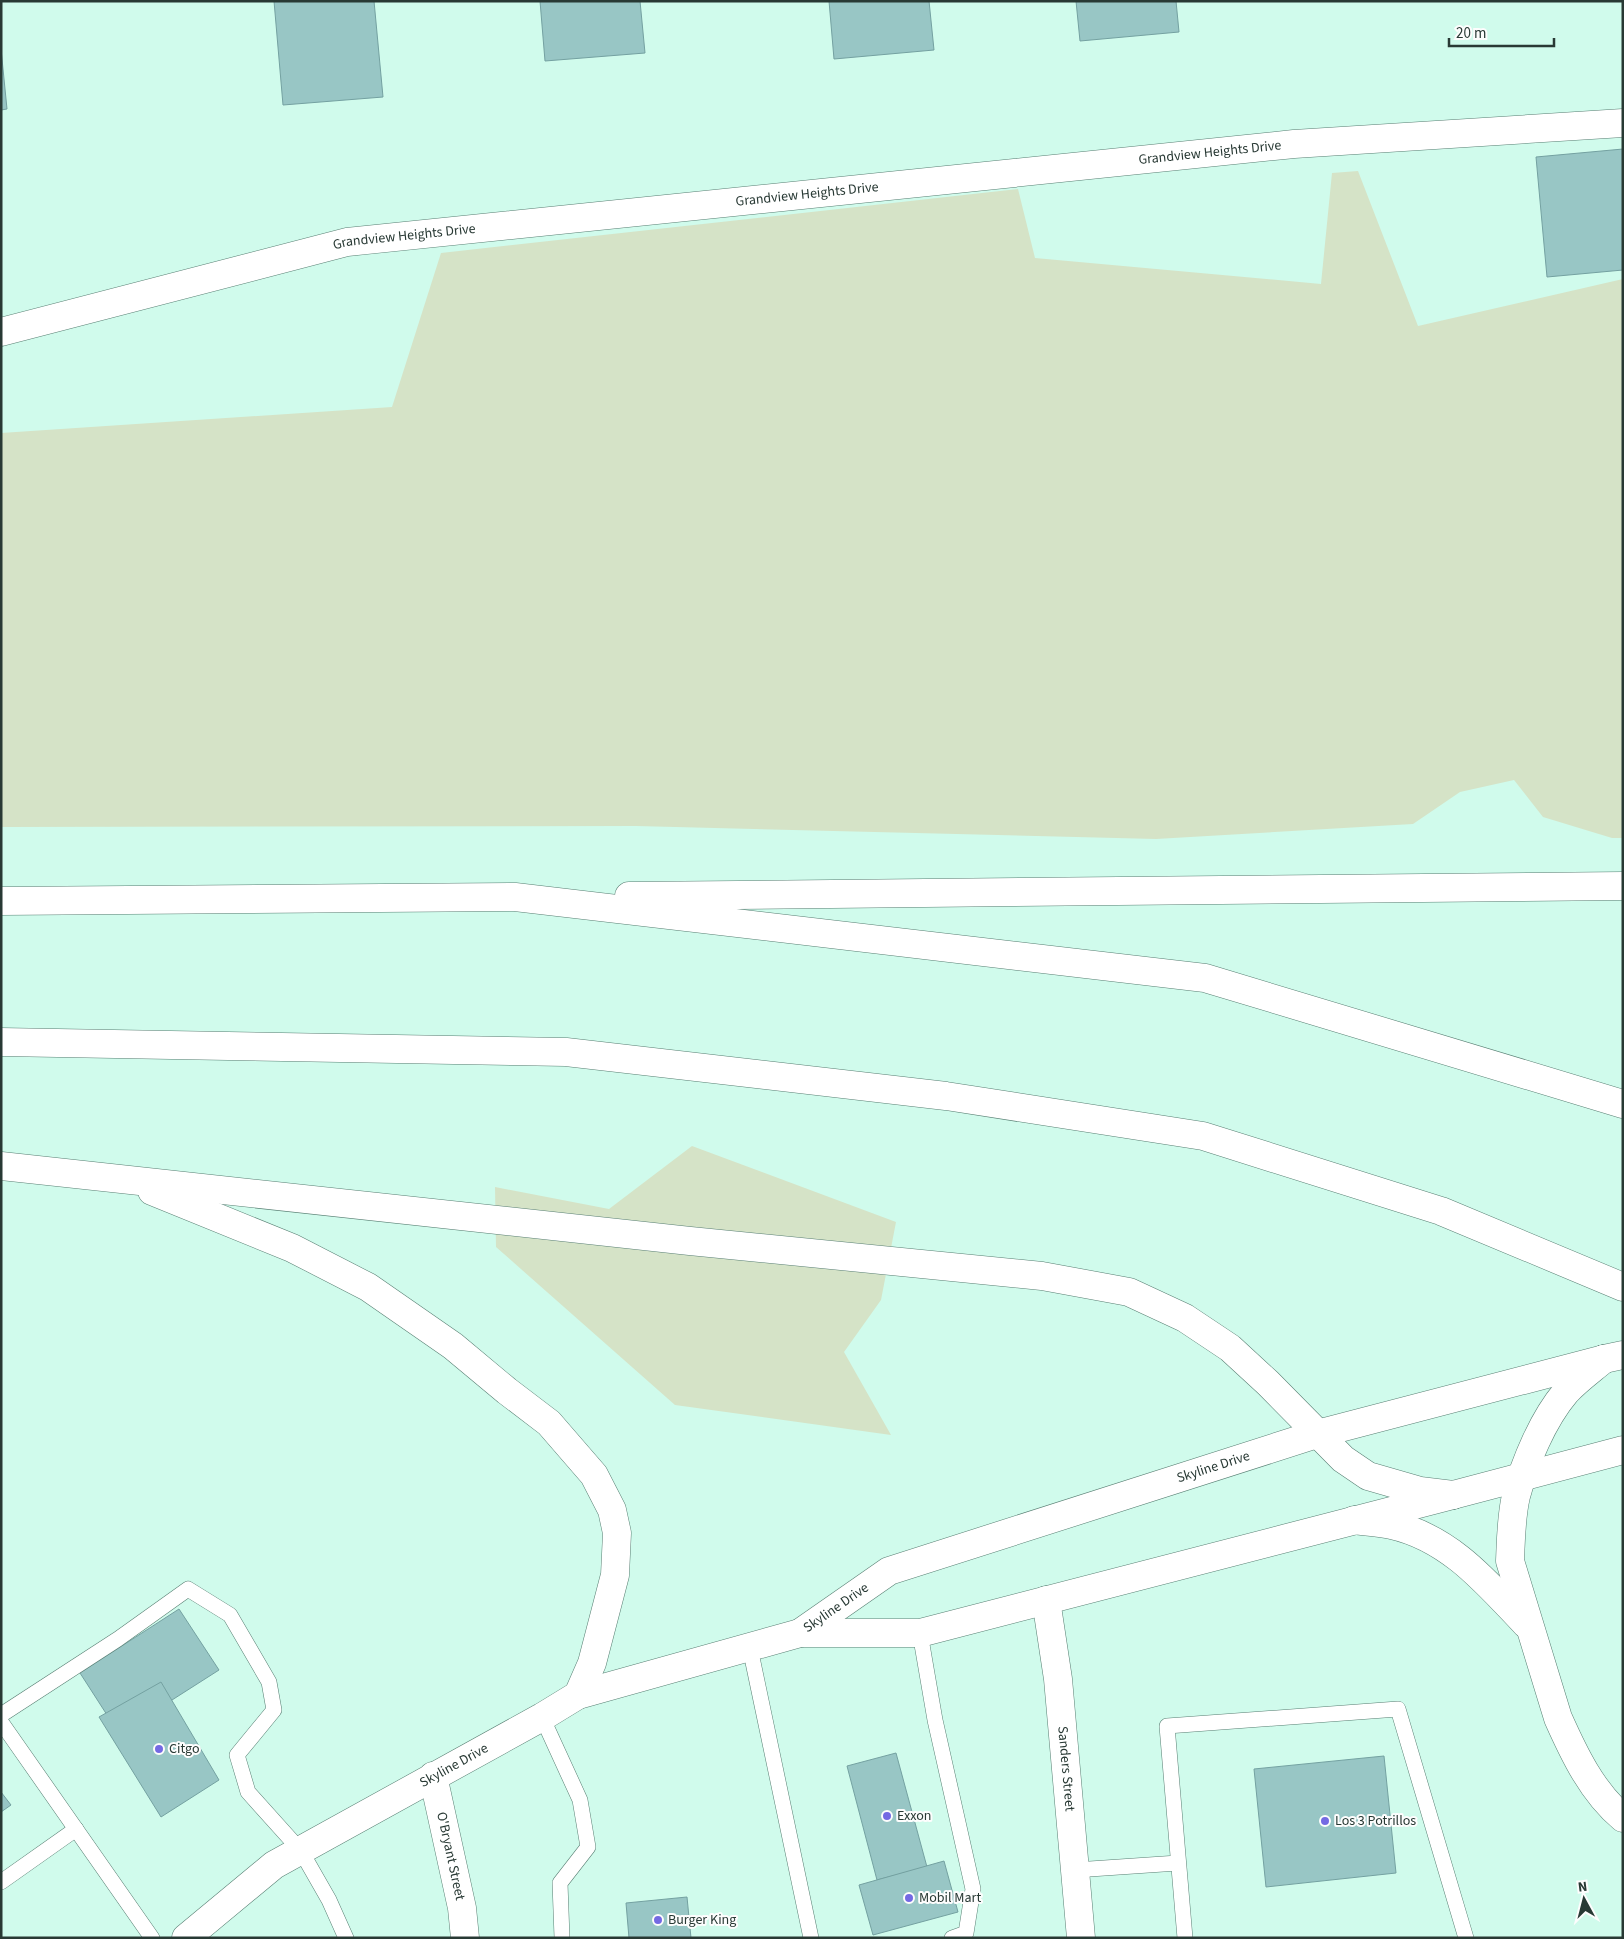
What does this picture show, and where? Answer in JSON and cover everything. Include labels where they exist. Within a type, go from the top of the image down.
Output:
[{"type":"main road","name":"Grandview Heights Drive","points":[[1,332],[346,242],[1294,144],[1623,123]]},
{"type":"main road","points":[[1,901],[1623,886]]},
{"type":"main road","points":[[515,897],[1205,978],[1623,1104]]},
{"type":"main road","points":[[1,1042],[566,1052],[946,1096],[1203,1136],[1441,1211],[1623,1287]]},
{"type":"main road","points":[[1,1166],[690,1241],[1042,1276],[1129,1292],[1185,1318],[1230,1348],[1268,1383],[1343,1459],[1368,1476],[1420,1491],[1453,1495]]},
{"type":"main road","points":[[118,1178],[292,1248],[368,1287],[454,1346],[507,1391],[549,1423],[594,1475],[612,1510],[617,1533],[615,1575],[592,1663],[578,1695]]},
{"type":"main road","points":[[1613,1357],[1566,1392],[1551,1414],[1530,1455],[1516,1496],[1510,1561],[1558,1718],[1595,1788],[1623,1818]]},
{"type":"main road","name":"Skyline Drive","points":[[186,1938],[274,1865],[542,1717],[578,1695],[750,1648],[800,1632],[889,1571],[1317,1434],[1613,1357]]},
{"type":"main road","name":"Skyline Drive","points":[[800,1632],[920,1633],[1623,1450]]},
{"type":"main road","points":[[1354,1520],[1392,1525],[1416,1532],[1448,1549],[1484,1579],[1531,1629]]},
{"type":"main road","name":"Sanders Street","points":[[1046,1600],[1058,1679],[1082,1938]]},
{"type":"main road","name":"O'Bryant Street","points":[[433,1776],[462,1908],[465,1938]]},
{"type":"lane","points":[[1,1716],[118,1639],[188,1589],[230,1615],[269,1682],[274,1710],[237,1755],[248,1792],[301,1851],[329,1900],[346,1938]]},
{"type":"lane","points":[[920,1633],[935,1720],[973,1889],[966,1934],[952,1938]]},
{"type":"lane","points":[[750,1648],[811,1938]]},
{"type":"lane","points":[[1185,1938],[1167,1726],[1398,1708],[1466,1938]]},
{"type":"lane","points":[[542,1717],[580,1800],[588,1847],[560,1883],[562,1938]]},
{"type":"lane","points":[[1,1722],[152,1938]]},
{"type":"lane","points":[[1,1882],[76,1829]]},
{"type":"lane","points":[[1075,1870],[1178,1863]]},
{"type":"green space","points":[[1358,171],[1418,326],[1623,279],[1623,838],[1612,838],[1543,817],[1514,780],[1460,792],[1413,824],[1156,839],[636,826],[1,827],[1,433],[392,407],[441,253],[1018,189],[1035,258],[1321,284],[1332,173]]},
{"type":"green space","points":[[692,1146],[896,1222],[881,1300],[844,1352],[891,1435],[675,1405],[496,1247],[495,1187],[609,1209]]},
{"type":"building","points":[[274,1],[374,1],[383,97],[283,105]]},
{"type":"building","points":[[540,1],[640,1],[645,53],[545,61]]},
{"type":"building","points":[[829,1],[929,1],[934,50],[834,59]]},
{"type":"building","points":[[1076,1],[1176,1],[1179,32],[1080,41]]},
{"type":"building","points":[[1,49],[7,109],[1,110]]},
{"type":"building","points":[[1623,149],[1623,270],[1547,277],[1536,157]]},
{"type":"building","points":[[179,1609],[219,1670],[118,1732],[80,1673]]},
{"type":"building","name":"Citgo","points":[[161,1682],[219,1780],[161,1817],[99,1717]]},
{"type":"building","name":"Exxon","points":[[896,1753],[927,1867],[877,1880],[847,1766]]},
{"type":"building","name":"Los 3 Potrillos","points":[[1384,1756],[1396,1873],[1266,1887],[1254,1769]]},
{"type":"building","points":[[1,1792],[11,1805],[1,1812]]},
{"type":"building","name":"Mobil Mart","points":[[944,1861],[958,1912],[873,1935],[859,1885]]},
{"type":"building","name":"Burger King","points":[[687,1897],[691,1938],[629,1938],[626,1903]]},
{"type":"place","name":"Citgo","points":[[159,1749]]},
{"type":"place","name":"Exxon","points":[[887,1816]]},
{"type":"place","name":"Los 3 Potrillos","points":[[1325,1821]]},
{"type":"place","name":"Mobil Mart","points":[[909,1898]]},
{"type":"place","name":"Burger King","points":[[658,1920]]}]
